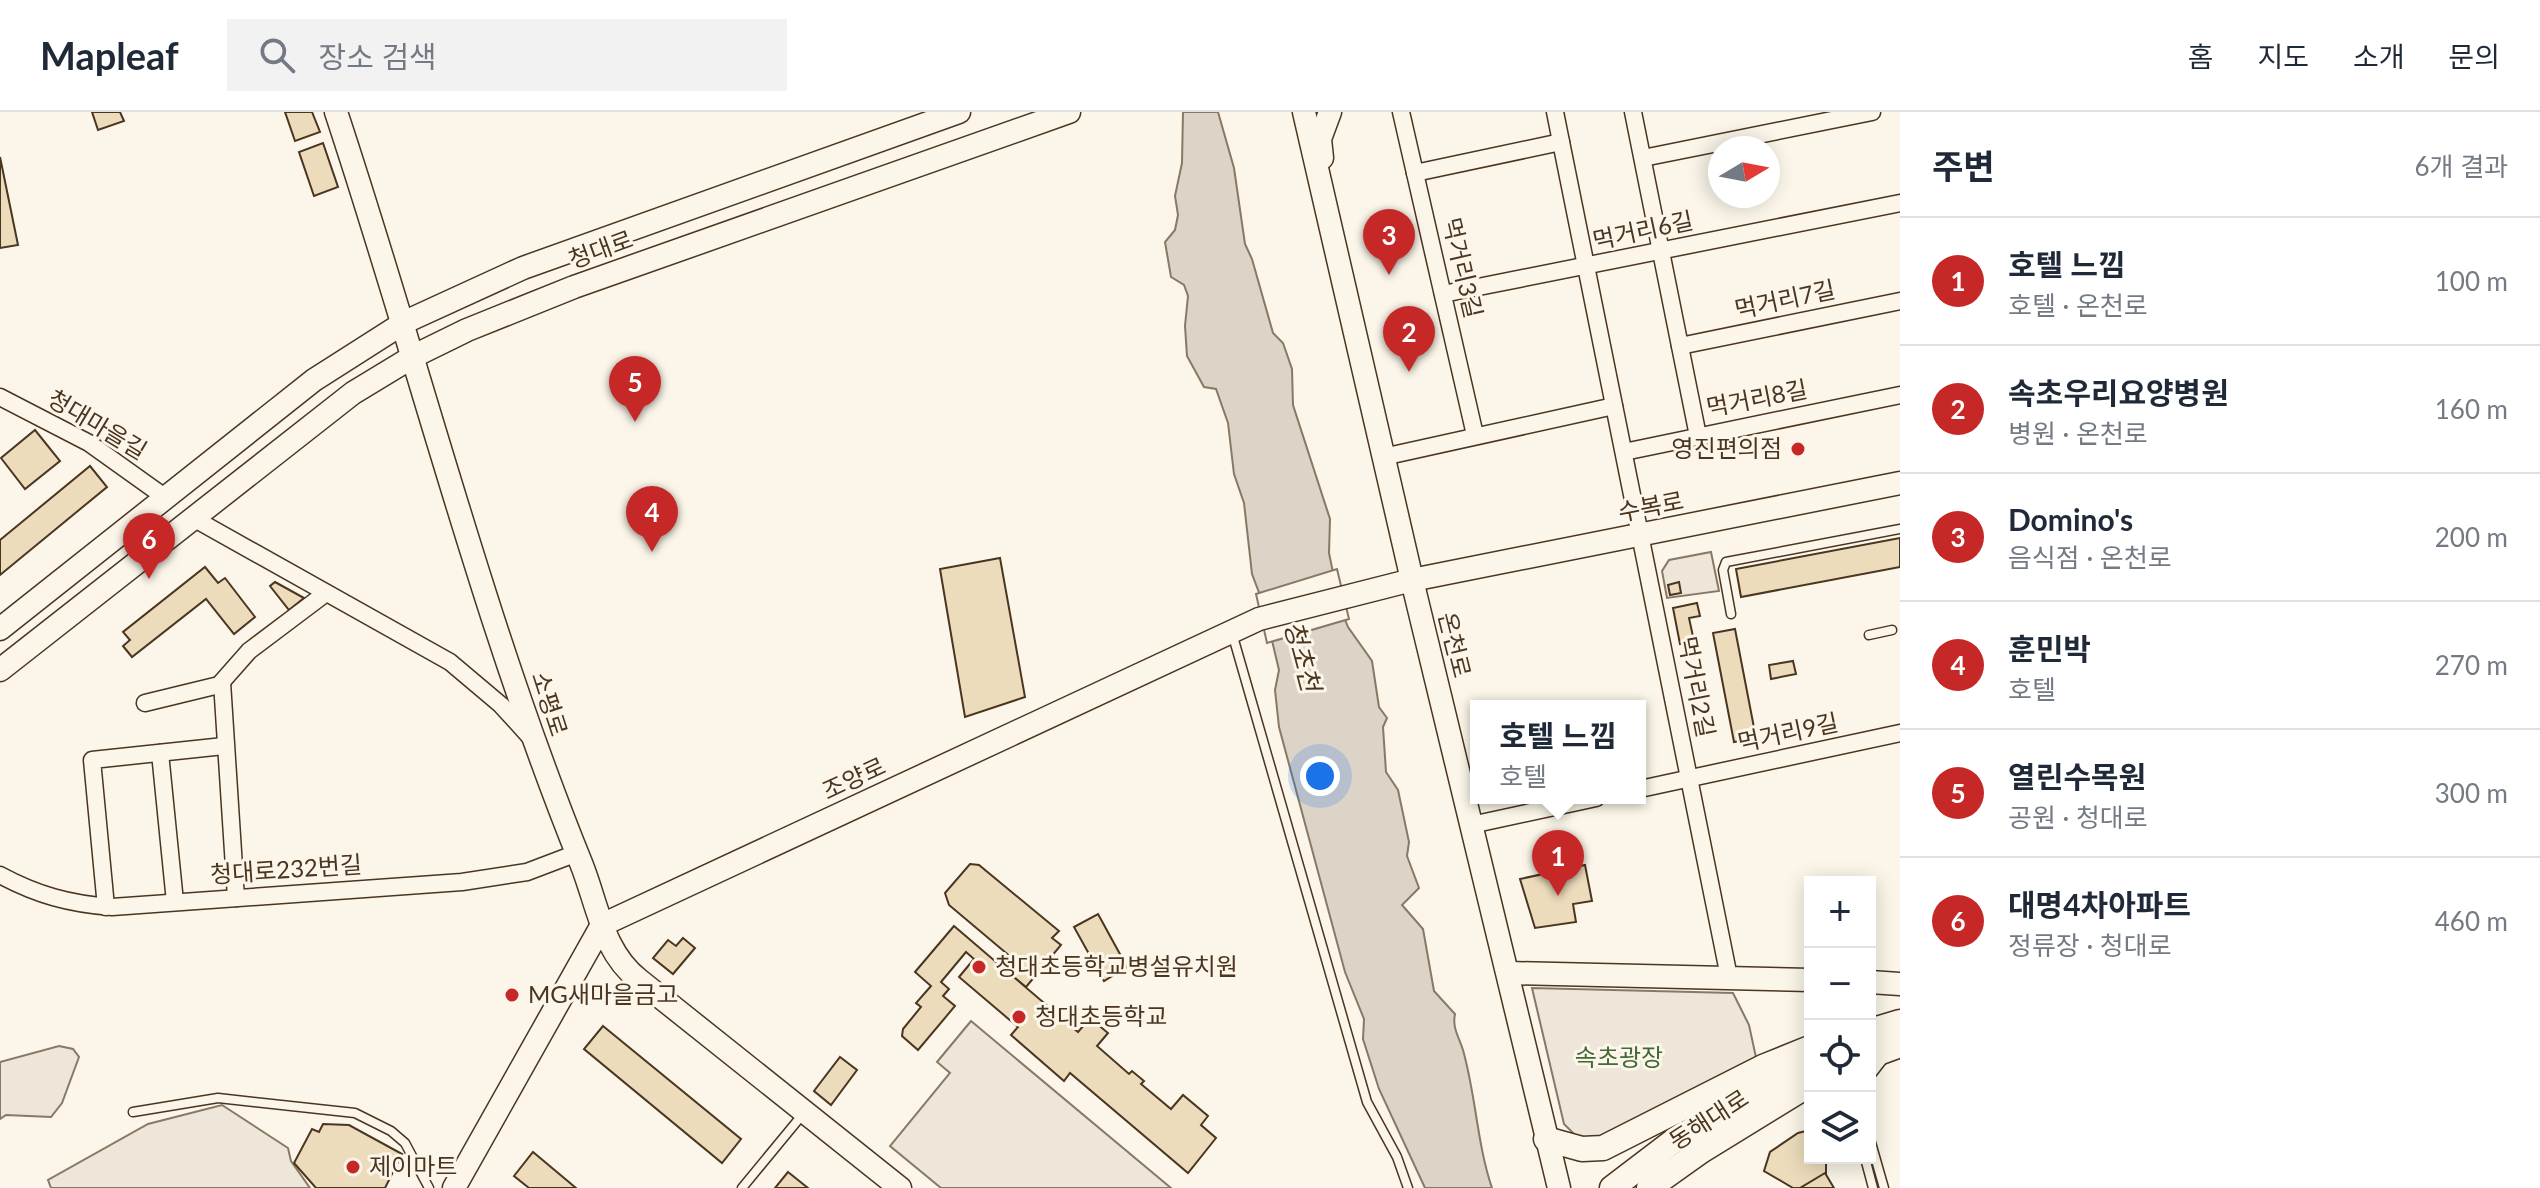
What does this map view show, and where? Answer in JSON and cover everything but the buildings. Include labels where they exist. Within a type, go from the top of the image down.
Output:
[{"type":"main road","points":[[1876,1029],[1900,1022]]},
{"type":"main road","points":[[1546,1139],[1582,1149],[1603,1148],[1763,1067],[1804,1050]]},
{"type":"main road","name":"동해대로","points":[[1612,1188],[1675,1140],[1804,1063]]},
{"type":"main road","name":"동해대로","points":[[1649,1188],[1804,1090]]},
{"type":"street","name":"소평로","points":[[336,112],[405,322],[532,739],[614,956],[624,969],[900,1188]]},
{"type":"street","name":"청대로","points":[[0,629],[314,380],[405,322],[523,268],[959,112]]},
{"type":"street","name":"청대로","points":[[0,670],[315,420],[414,356],[494,318],[574,287],[1069,112]]},
{"type":"street","name":"온천로","points":[[1304,112],[1412,580],[1559,1188]]},
{"type":"street","points":[[1328,211],[1320,139],[1330,112]]},
{"type":"street","name":"먹거리3길","points":[[1401,112],[1475,435]]},
{"type":"street","name":"먹거리2길","points":[[1555,112],[1729,977]]},
{"type":"street","points":[[1633,112],[1698,436]]},
{"type":"street","points":[[1643,158],[1872,112]]},
{"type":"street","points":[[1415,173],[1561,142]]},
{"type":"street","name":"먹거리6길","points":[[1584,268],[1900,203]]},
{"type":"street","points":[[1443,294],[1584,268]]},
{"type":"street","name":"먹거리7길","points":[[1680,346],[1900,301]]},
{"type":"street","name":"먹거리8길","points":[[1624,452],[1900,395]]},
{"type":"street","name":"청대마을길","points":[[0,397],[89,443],[166,498]]},
{"type":"street","points":[[1383,457],[1614,406]]},
{"type":"street","name":"수복로","points":[[1412,580],[1900,483]]},
{"type":"street","points":[[166,498],[193,518],[450,662],[501,705],[532,739]]},
{"type":"street","name":"조양로","points":[[602,925],[1232,630],[1259,619],[1412,580]]},
{"type":"street","points":[[145,703],[222,682],[249,651],[326,593]]},
{"type":"street","points":[[222,682],[236,898]]},
{"type":"street","name":"먹거리9길","points":[[1646,788],[1900,733]]},
{"type":"street","points":[[106,907],[92,760],[224,746]]},
{"type":"street","points":[[160,753],[175,902]]},
{"type":"street","points":[[1471,825],[1568,804]]},
{"type":"street","name":"청대로232번길","points":[[0,875],[33,893],[76,905],[106,907],[462,882],[527,872],[577,853]]},
{"type":"street","points":[[454,1188],[602,925]]},
{"type":"street","points":[[1508,973],[1804,980]]},
{"type":"street","points":[[1876,982],[1900,984]]},
{"type":"lane","points":[[1731,614],[1723,570],[1726,562],[1900,529]]},
{"type":"lane","points":[[1232,630],[1367,1102],[1397,1157],[1408,1188]]},
{"type":"lane","points":[[1869,635],[1892,630]]},
{"type":"lane","points":[[1876,1067],[1887,1050]]},
{"type":"lane","points":[[133,1112],[218,1098],[355,1113],[391,1131],[405,1143],[429,1188]]},
{"type":"lane","points":[[742,1188],[804,1113]]},
{"type":"lane","points":[[1876,1160],[1884,1188]]},
{"type":"lane","points":[[1867,1164],[1873,1188]]},
{"type":"green space","points":[[1711,552],[1719,591],[1667,598],[1662,571],[1669,560]]},
{"type":"green space","name":"속초광장","points":[[1532,988],[1733,993],[1749,1025],[1757,1062],[1599,1143],[1575,1135],[1564,1124]]},
{"type":"green space","points":[[971,1021],[1171,1188],[941,1188],[890,1146],[950,1073],[937,1062]]},
{"type":"green space","points":[[59,1046],[73,1049],[79,1057],[62,1103],[51,1117],[6,1115],[0,1119],[0,1062]]},
{"type":"green space","points":[[222,1105],[288,1148],[291,1161],[310,1188],[51,1188],[48,1180],[148,1124]]},
{"type":"water","name":"청초천","points":[[1183,112],[1218,112],[1234,168],[1245,244],[1273,333],[1283,343],[1292,369],[1293,405],[1330,519],[1329,553],[1340,607],[1348,627],[1372,661],[1379,707],[1387,718],[1383,727],[1386,772],[1398,790],[1409,842],[1407,856],[1419,888],[1402,905],[1423,929],[1434,991],[1455,1014],[1455,1028],[1467,1067],[1492,1188],[1425,1188],[1379,1089],[1363,1039],[1364,1019],[1345,972],[1279,727],[1275,690],[1279,670],[1263,603],[1252,574],[1244,503],[1234,474],[1228,423],[1216,389],[1204,387],[1187,356],[1185,326],[1188,296],[1184,285],[1171,277],[1165,242],[1175,230],[1178,215],[1175,196],[1182,163]]},
{"type":"pier","points":[[1337,569],[1349,619],[1267,643],[1256,594]]},
{"type":"place","name":"Domino's","points":[[1389,275]]},
{"type":"place","name":"속초우리요양병원","points":[[1409,372]]},
{"type":"place","name":"열린수목원","points":[[635,422]]},
{"type":"place","name":"영진편의점","points":[[1798,449]]},
{"type":"place","name":"훈민박","points":[[652,552]]},
{"type":"place","name":"대명4차아파트","points":[[149,579]]},
{"type":"place","name":"호텔 느낌","points":[[1558,896]]},
{"type":"place","name":"청대초등학교병설유치원","points":[[979,967]]},
{"type":"place","name":"MG새마을금고","points":[[512,995]]},
{"type":"place","name":"청대초등학교","points":[[1019,1017]]},
{"type":"place","name":"제이마트","points":[[353,1167]]}]
